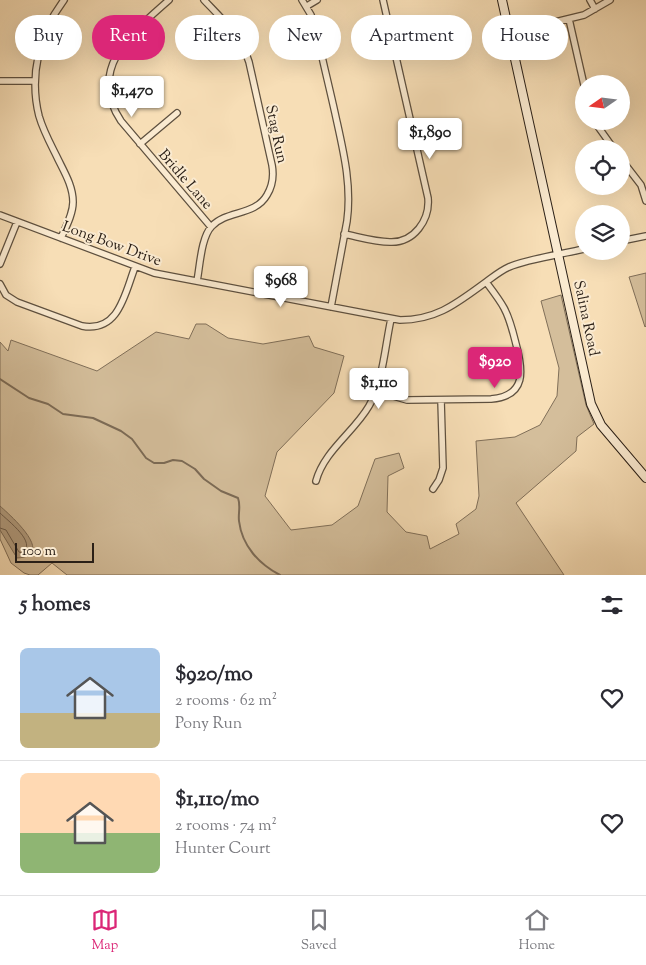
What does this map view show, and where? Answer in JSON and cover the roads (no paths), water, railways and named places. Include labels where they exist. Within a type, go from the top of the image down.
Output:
[{"type":"street","points":[[61,238],[71,213],[72,196],[70,184],[41,121],[36,100],[35,81],[44,34],[64,0]]},
{"type":"street","name":"Bridle Lane","points":[[169,0],[127,39],[116,54],[111,68],[110,83],[113,105],[121,121],[211,227]]},
{"type":"street","name":"Stag Run","points":[[204,0],[234,32],[245,50],[273,171],[270,190],[261,203],[253,209],[222,219],[211,227]]},
{"type":"street","points":[[302,0],[316,30],[347,170],[349,207],[331,307]]},
{"type":"street","points":[[306,6],[316,0]]},
{"type":"street","points":[[344,234],[388,242],[404,240],[420,228],[428,208],[428,198],[382,0]]},
{"type":"street","name":"Salina Road","points":[[502,0],[506,15]]},
{"type":"street","points":[[590,0],[595,9]]},
{"type":"street","points":[[582,75],[569,19],[584,15],[610,0]]},
{"type":"street","name":"Salina Road","points":[[516,60],[594,411],[608,435],[646,478]]},
{"type":"street","points":[[0,81],[35,81]]},
{"type":"street","points":[[140,144],[177,113]]},
{"type":"street","points":[[630,171],[641,185],[646,201]]},
{"type":"street","name":"Long Bow Drive","points":[[0,215],[154,273],[391,319],[417,319],[438,314],[451,307],[499,272],[513,265],[575,251]]},
{"type":"street","points":[[0,264],[17,222]]},
{"type":"street","points":[[197,281],[204,240],[211,227]]},
{"type":"street","points":[[630,239],[646,236]]},
{"type":"street","points":[[0,284],[6,295],[16,302],[82,326],[94,328],[104,325],[116,315],[135,267]]},
{"type":"street","points":[[376,391],[407,400],[441,400],[502,398],[515,389],[522,370],[509,318],[504,307],[486,282]]},
{"type":"street","points":[[316,482],[319,470],[325,460],[363,416],[376,391],[391,319]]},
{"type":"street","points":[[433,489],[440,480],[443,468],[441,400]]},
{"type":"water","points":[[0,506],[20,526],[32,543],[33,550],[28,556],[17,558],[0,530]]},
{"type":"waterway","points":[[0,379],[29,398],[48,404],[63,414],[93,418],[121,431],[132,439],[146,458],[154,463],[164,463],[173,460],[182,461],[195,469],[204,479],[221,491],[238,498],[239,521],[248,546],[259,560],[280,575]]}]
